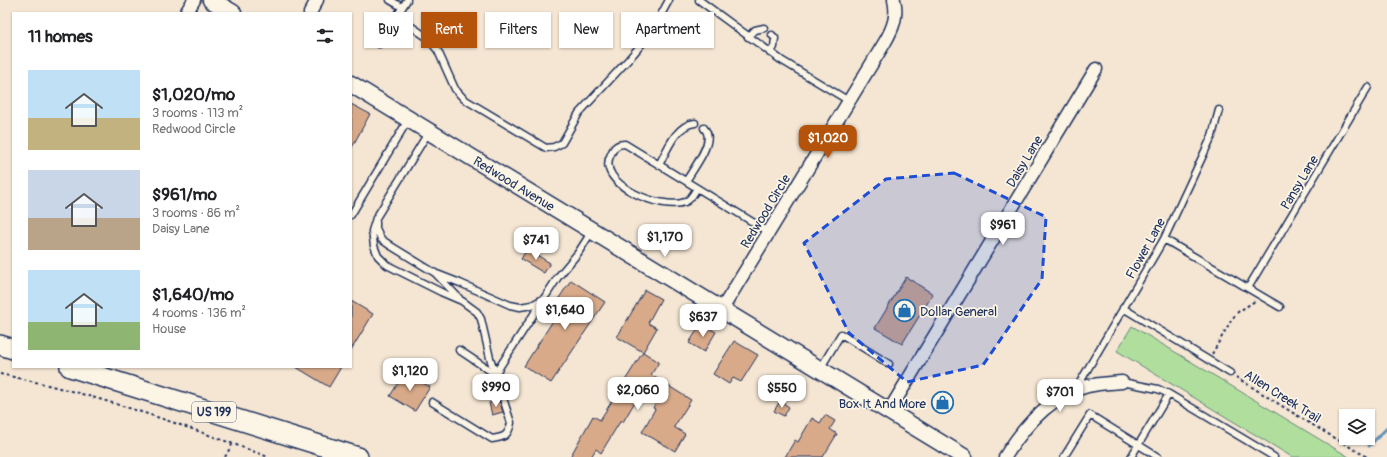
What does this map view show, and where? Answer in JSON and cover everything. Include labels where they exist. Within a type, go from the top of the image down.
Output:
[{"type":"highway","points":[[0,345],[12,349]]},
{"type":"highway","name":"US 199","points":[[73,368],[358,457]]},
{"type":"main road","points":[[211,0],[231,12]]},
{"type":"main road","name":"Redwood Avenue","points":[[352,85],[964,457]]},
{"type":"street","points":[[187,12],[194,0]]},
{"type":"street","points":[[311,12],[317,0]]},
{"type":"street","name":"Redwood Circle","points":[[722,309],[891,30],[896,16],[894,0]]},
{"type":"street","name":"Daisy Lane","points":[[889,411],[1096,69]]},
{"type":"street","points":[[1005,457],[1014,441],[1032,420],[1063,396],[1088,386],[1122,382]]},
{"type":"lane","points":[[390,0],[402,7]]},
{"type":"lane","points":[[399,12],[407,0]]},
{"type":"lane","points":[[413,28],[428,38],[438,51],[455,89],[464,99],[546,148],[554,148],[562,143],[580,112],[651,33],[669,0]]},
{"type":"lane","points":[[699,0],[770,53],[849,101]]},
{"type":"lane","points":[[748,37],[755,30],[764,28]]},
{"type":"lane","points":[[770,53],[774,46],[775,38],[772,35]]},
{"type":"lane","name":"Pansy Lane","points":[[1248,288],[1368,87]]},
{"type":"lane","name":"Flower Lane","points":[[1075,390],[1164,239],[1212,136],[1218,110]]},
{"type":"lane","points":[[352,213],[408,119]]},
{"type":"lane","points":[[659,165],[680,130],[689,123],[695,123]]},
{"type":"lane","points":[[686,181],[707,144],[708,134],[704,128]]},
{"type":"lane","points":[[429,131],[376,218],[372,231],[374,246],[378,256],[387,265],[462,301]]},
{"type":"lane","points":[[697,188],[686,202],[676,204],[649,200],[618,183],[608,170],[607,162],[614,148],[619,144],[625,144],[686,181],[769,232]]},
{"type":"lane","points":[[376,218],[376,228],[381,239],[435,274],[462,301],[477,312],[481,319],[490,358],[511,423],[509,432],[502,437],[492,439],[432,402]]},
{"type":"lane","points":[[495,374],[558,277],[578,253],[592,230]]},
{"type":"lane","points":[[1164,239],[1280,307]]},
{"type":"lane","points":[[435,274],[460,283],[510,305],[520,307],[532,305],[544,298]]},
{"type":"lane","points":[[1123,308],[1230,373]]},
{"type":"lane","points":[[820,369],[841,334],[889,364]]},
{"type":"lane","points":[[459,350],[495,374]]},
{"type":"lane","points":[[1122,382],[1158,389],[1169,394],[1274,457]]},
{"type":"lane","points":[[1131,457],[1169,394]]},
{"type":"lane","points":[[1064,457],[1090,415],[1158,457]]},
{"type":"path","points":[[1208,360],[1232,319],[1238,312],[1253,303],[1260,295]]},
{"type":"path","name":"Allen Creek Trail","points":[[1230,373],[1301,418],[1367,457]]},
{"type":"path","points":[[0,374],[96,399],[233,443],[268,457]]},
{"type":"path","points":[[225,457],[233,443]]},
{"type":"highlighted area","points":[[954,173],[1046,217],[1042,279],[983,365],[907,382],[849,333],[804,243],[886,179]]},
{"type":"green space","points":[[1132,326],[1349,457],[1292,457],[1117,351]]},
{"type":"building","points":[[352,105],[370,114],[352,147]]},
{"type":"building","points":[[527,249],[550,263],[544,273],[521,259]]},
{"type":"building","name":"Dollar General","points":[[906,277],[933,294],[902,344],[875,328]]},
{"type":"building","points":[[571,280],[605,302],[551,383],[524,366],[565,302],[559,298]]},
{"type":"building","points":[[645,290],[661,299],[648,323],[657,328],[643,352],[617,337]]},
{"type":"building","points":[[352,302],[373,314],[352,348]]},
{"type":"building","points":[[701,324],[716,332],[704,352],[689,343]]},
{"type":"building","points":[[734,341],[758,355],[741,382],[733,378],[729,384],[713,374]]},
{"type":"building","points":[[643,352],[659,362],[651,375],[691,400],[674,427],[685,434],[675,451],[642,432],[655,409],[653,408],[657,400],[642,390],[623,422],[621,420],[601,453],[596,449],[591,457],[570,457],[593,416],[600,420]]},
{"type":"building","points":[[298,368],[340,368],[329,387]]},
{"type":"building","points":[[405,372],[430,387],[415,411],[390,396]]},
{"type":"building","points":[[499,400],[503,412],[492,415],[489,403]]},
{"type":"building","points":[[780,401],[789,407],[784,416],[774,411]]},
{"type":"building","points":[[825,415],[835,421],[830,429],[837,434],[823,457],[785,457],[795,440],[798,442],[812,418],[820,423]]},
{"type":"waterway","points":[[1369,446],[1387,428]]},
{"type":"place","name":"Dollar General","points":[[904,311]]},
{"type":"place","name":"Box It And More","points":[[942,403]]}]
